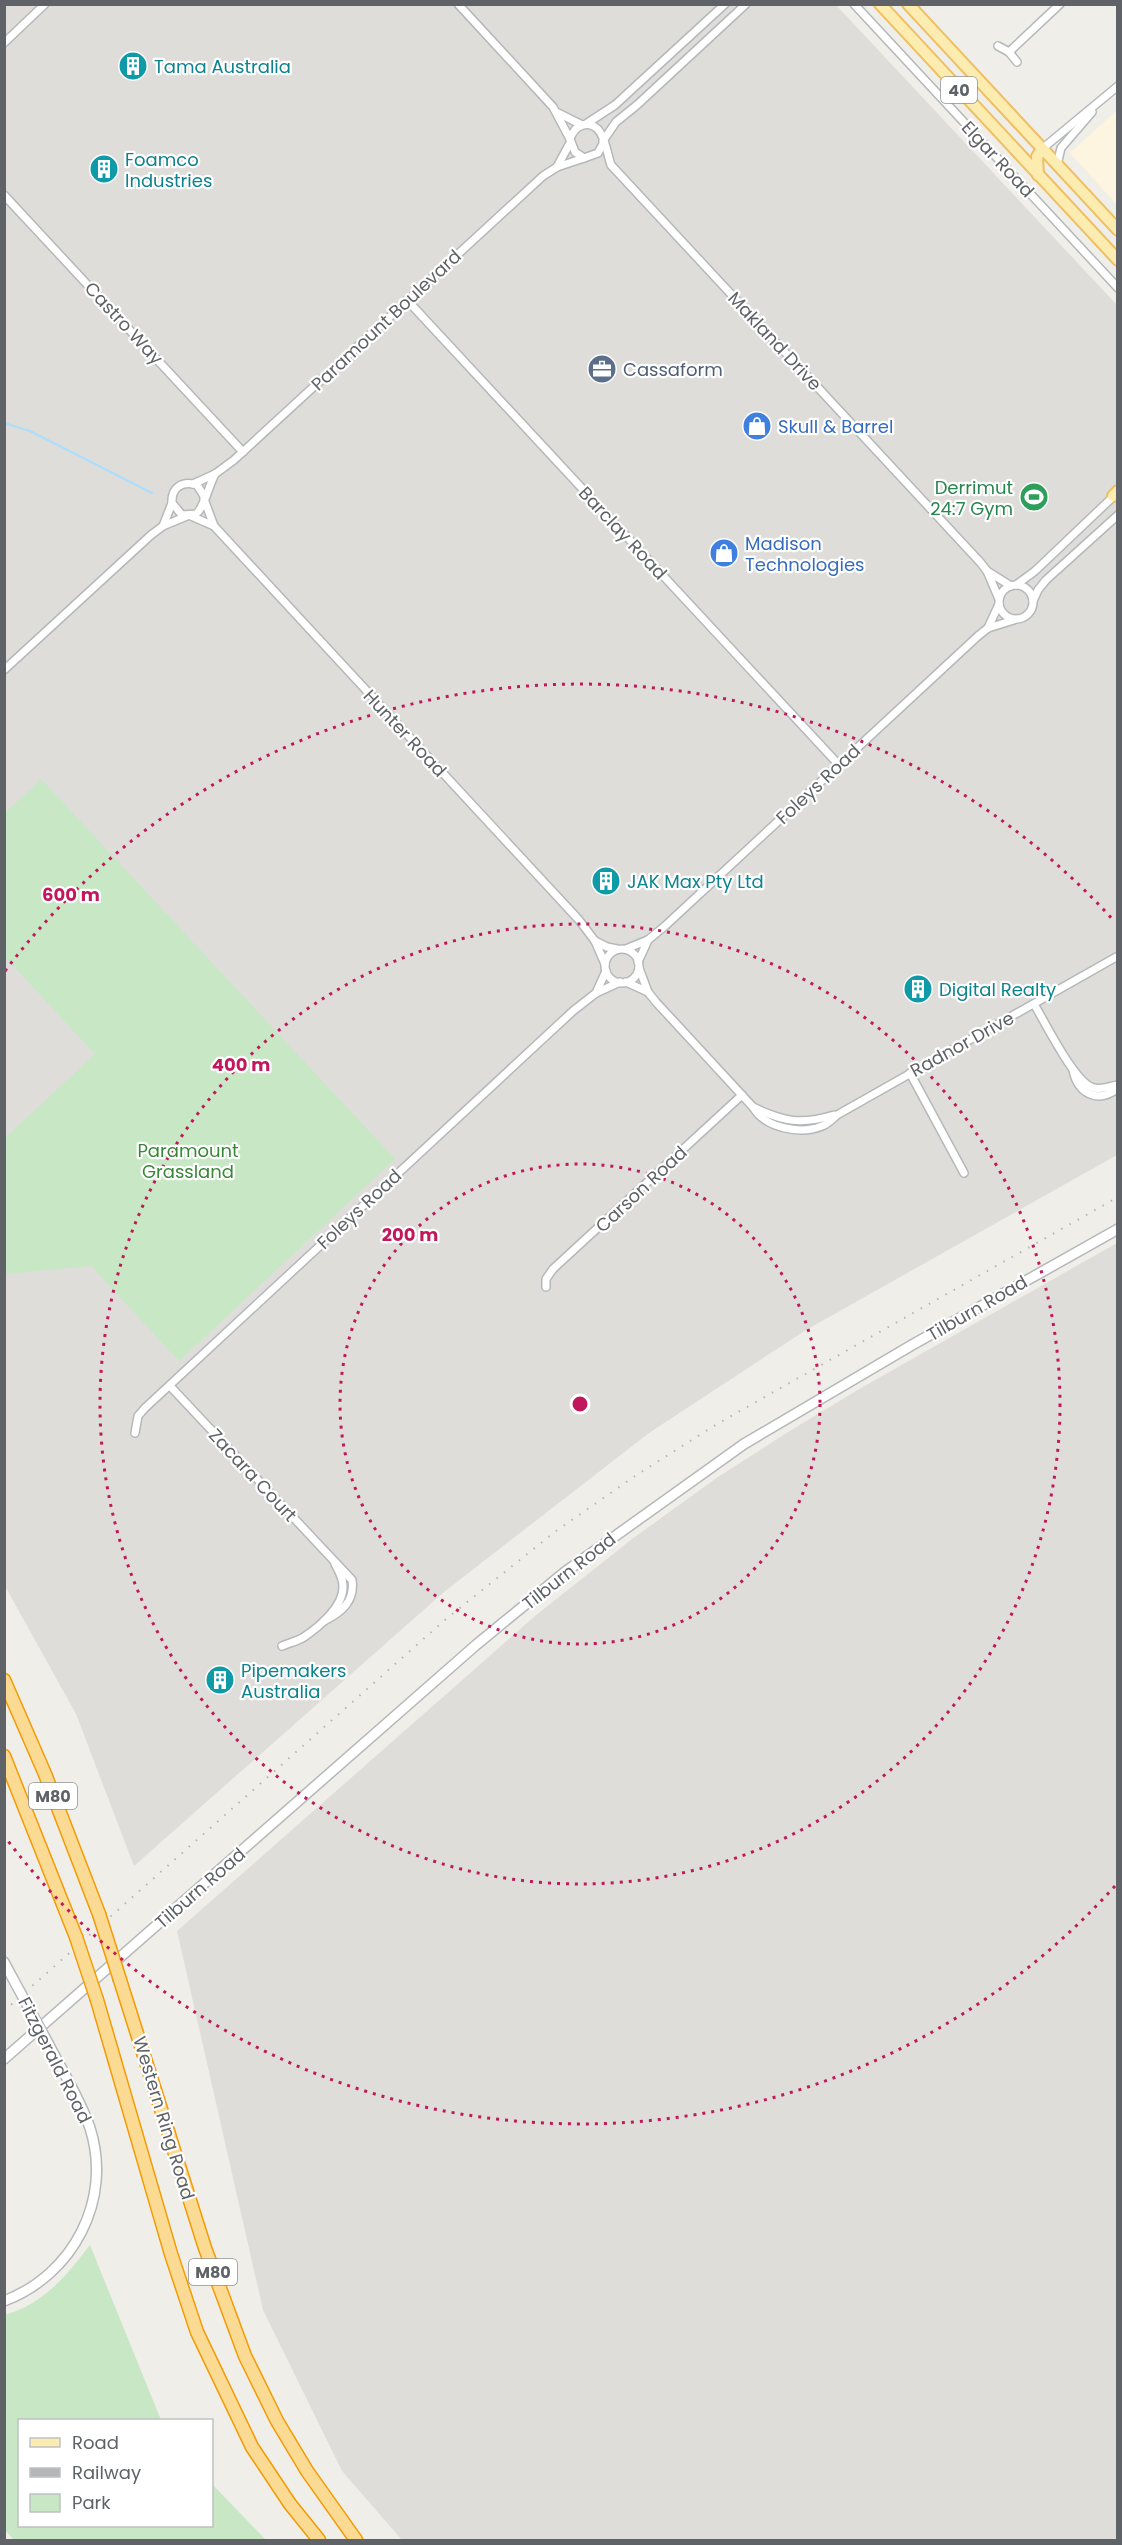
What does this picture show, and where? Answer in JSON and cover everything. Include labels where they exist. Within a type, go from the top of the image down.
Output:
[{"type":"highway","name":"Western Ring Road","points":[[4,1680],[45,1774],[99,1914],[223,2303],[245,2356],[277,2421],[301,2461],[356,2541]]},
{"type":"highway","name":"Western Ring Road","points":[[4,1756],[76,1937],[97,2000],[171,2254],[197,2332],[252,2447],[290,2504],[319,2541]]},
{"type":"main road","name":"40","points":[[880,4],[1118,260]]},
{"type":"main road","name":"40","points":[[908,4],[1118,230]]},
{"type":"main road","points":[[1038,176],[1036,157],[1042,149]]},
{"type":"street","points":[[4,43],[45,4]]},
{"type":"street","points":[[458,4],[558,113],[574,152],[611,165]]},
{"type":"street","points":[[570,141],[574,130],[615,105],[725,4]]},
{"type":"street","points":[[586,158],[598,153],[622,116],[637,105],[746,4]]},
{"type":"street","name":"Elgar Road","points":[[854,4],[1118,288]]},
{"type":"street","points":[[1009,52],[1060,4]]},
{"type":"street","points":[[998,46],[1009,52],[1017,62]]},
{"type":"street","points":[[1042,149],[1118,86]]},
{"type":"street","points":[[1057,165],[1061,148],[1106,97]]},
{"type":"street","points":[[558,113],[600,130],[603,142]]},
{"type":"street","name":"Paramount Boulevard","points":[[557,167],[570,141]]},
{"type":"street","name":"Makland Drive","points":[[603,142],[611,165],[987,571],[1014,586]]},
{"type":"street","name":"Paramount Boulevard","points":[[193,484],[215,474],[243,452],[539,180],[557,167],[586,158]]},
{"type":"street","name":"Castro Way","points":[[4,195],[243,452]]},
{"type":"street","name":"Barclay Road","points":[[407,300],[839,765]]},
{"type":"street","name":"Paramount Boulevard","points":[[204,498],[215,474]]},
{"type":"street","points":[[4,670],[163,526],[201,510],[204,498],[200,488],[193,484],[181,484],[177,488],[163,526]]},
{"type":"street","points":[[1116,493],[1014,586],[1003,591],[999,602],[1004,615],[1014,620],[1026,617],[1030,613],[1038,590],[1046,580],[1118,515]]},
{"type":"street","name":"Hunter Road","points":[[204,498],[214,526],[579,920],[595,940],[606,967]]},
{"type":"street","points":[[172,503],[177,512],[189,516]]},
{"type":"street","name":"Hunter Road","points":[[189,516],[214,526]]},
{"type":"street","name":"Makland Drive","points":[[987,571],[999,602]]},
{"type":"street","points":[[1014,586],[1026,588],[1033,601]]},
{"type":"street","name":"Foleys Road","points":[[622,949],[648,940],[988,628],[999,602]]},
{"type":"street","name":"Foleys Road","points":[[988,628],[1014,620]]},
{"type":"street","points":[[595,940],[607,947],[622,949],[634,954],[638,965],[634,978],[622,982],[611,979],[606,967],[610,955],[622,949]]},
{"type":"street","name":"Foleys Road","points":[[638,965],[648,940]]},
{"type":"street","name":"Radnor Drive","points":[[638,965],[648,992],[753,1107],[790,1121],[806,1122],[837,1115],[1118,956]]},
{"type":"street","name":"Foleys Road","points":[[596,993],[606,967]]},
{"type":"street","name":"Foleys Road","points":[[135,1433],[138,1416],[490,1088],[596,993],[622,982]]},
{"type":"street","name":"Radnor Drive","points":[[622,982],[648,992]]},
{"type":"street","points":[[1034,1004],[1073,1070],[1085,1084],[1094,1088],[1118,1086]]},
{"type":"street","points":[[910,1073],[964,1173]]},
{"type":"street","name":"Carson Road","points":[[546,1287],[546,1279],[553,1269],[742,1095]]},
{"type":"street","name":"Tilburn Road","points":[[4,2059],[476,1645],[565,1572],[744,1444],[902,1351],[1118,1229]]},
{"type":"street","name":"Zacara Court","points":[[170,1386],[335,1564],[342,1579],[343,1589],[340,1599],[324,1621],[302,1639],[282,1646]]},
{"type":"street","name":"Fitzgerald Road","points":[[4,1962],[49,2045],[90,2130],[96,2165],[91,2209],[82,2232],[54,2270],[34,2287],[4,2301]]},
{"type":"shaded area","points":[[4,5],[836,5],[1117,305],[1117,1155],[806,1330],[649,1433],[444,1592],[134,1866],[76,1714],[5,1586]]},
{"type":"shaded area","points":[[1117,110],[1117,205],[1070,153]]},
{"type":"shaded area","points":[[1117,1243],[1117,2540],[402,2540],[342,2471],[263,2310],[177,1931],[535,1616],[632,1539],[718,1477],[788,1432]]},
{"type":"green space","name":"Paramount Grassland","points":[[41,779],[395,1159],[179,1361],[91,1266],[5,1274],[5,1138],[95,1054],[5,957],[5,813]]},
{"type":"green space","points":[[90,2245],[161,2419],[18,2419],[18,2527],[213,2527],[213,2485],[266,2540],[14,2540],[5,2530],[5,2315],[43,2296],[72,2268]]},
{"type":"waterway","points":[[4,423],[30,431],[152,493]]},
{"type":"railway","points":[[4,2011],[446,1619],[556,1531],[635,1476],[717,1424],[1118,1197]]},
{"type":"place","name":"Tama Australia","points":[[133,66]]},
{"type":"place","name":"Foamco Industries","points":[[104,169]]},
{"type":"place","name":"Cassaform","points":[[602,369]]},
{"type":"place","name":"Skull & Barrel","points":[[757,426]]},
{"type":"place","name":"Derrimut 24:7 Gym","points":[[1034,497]]},
{"type":"place","name":"Madison Technologies","points":[[724,553]]},
{"type":"place","name":"JAK Max Pty Ltd","points":[[606,881]]},
{"type":"place","name":"Digital Realty","points":[[918,989]]},
{"type":"place","name":"Pipemakers Australia","points":[[220,1680]]}]
